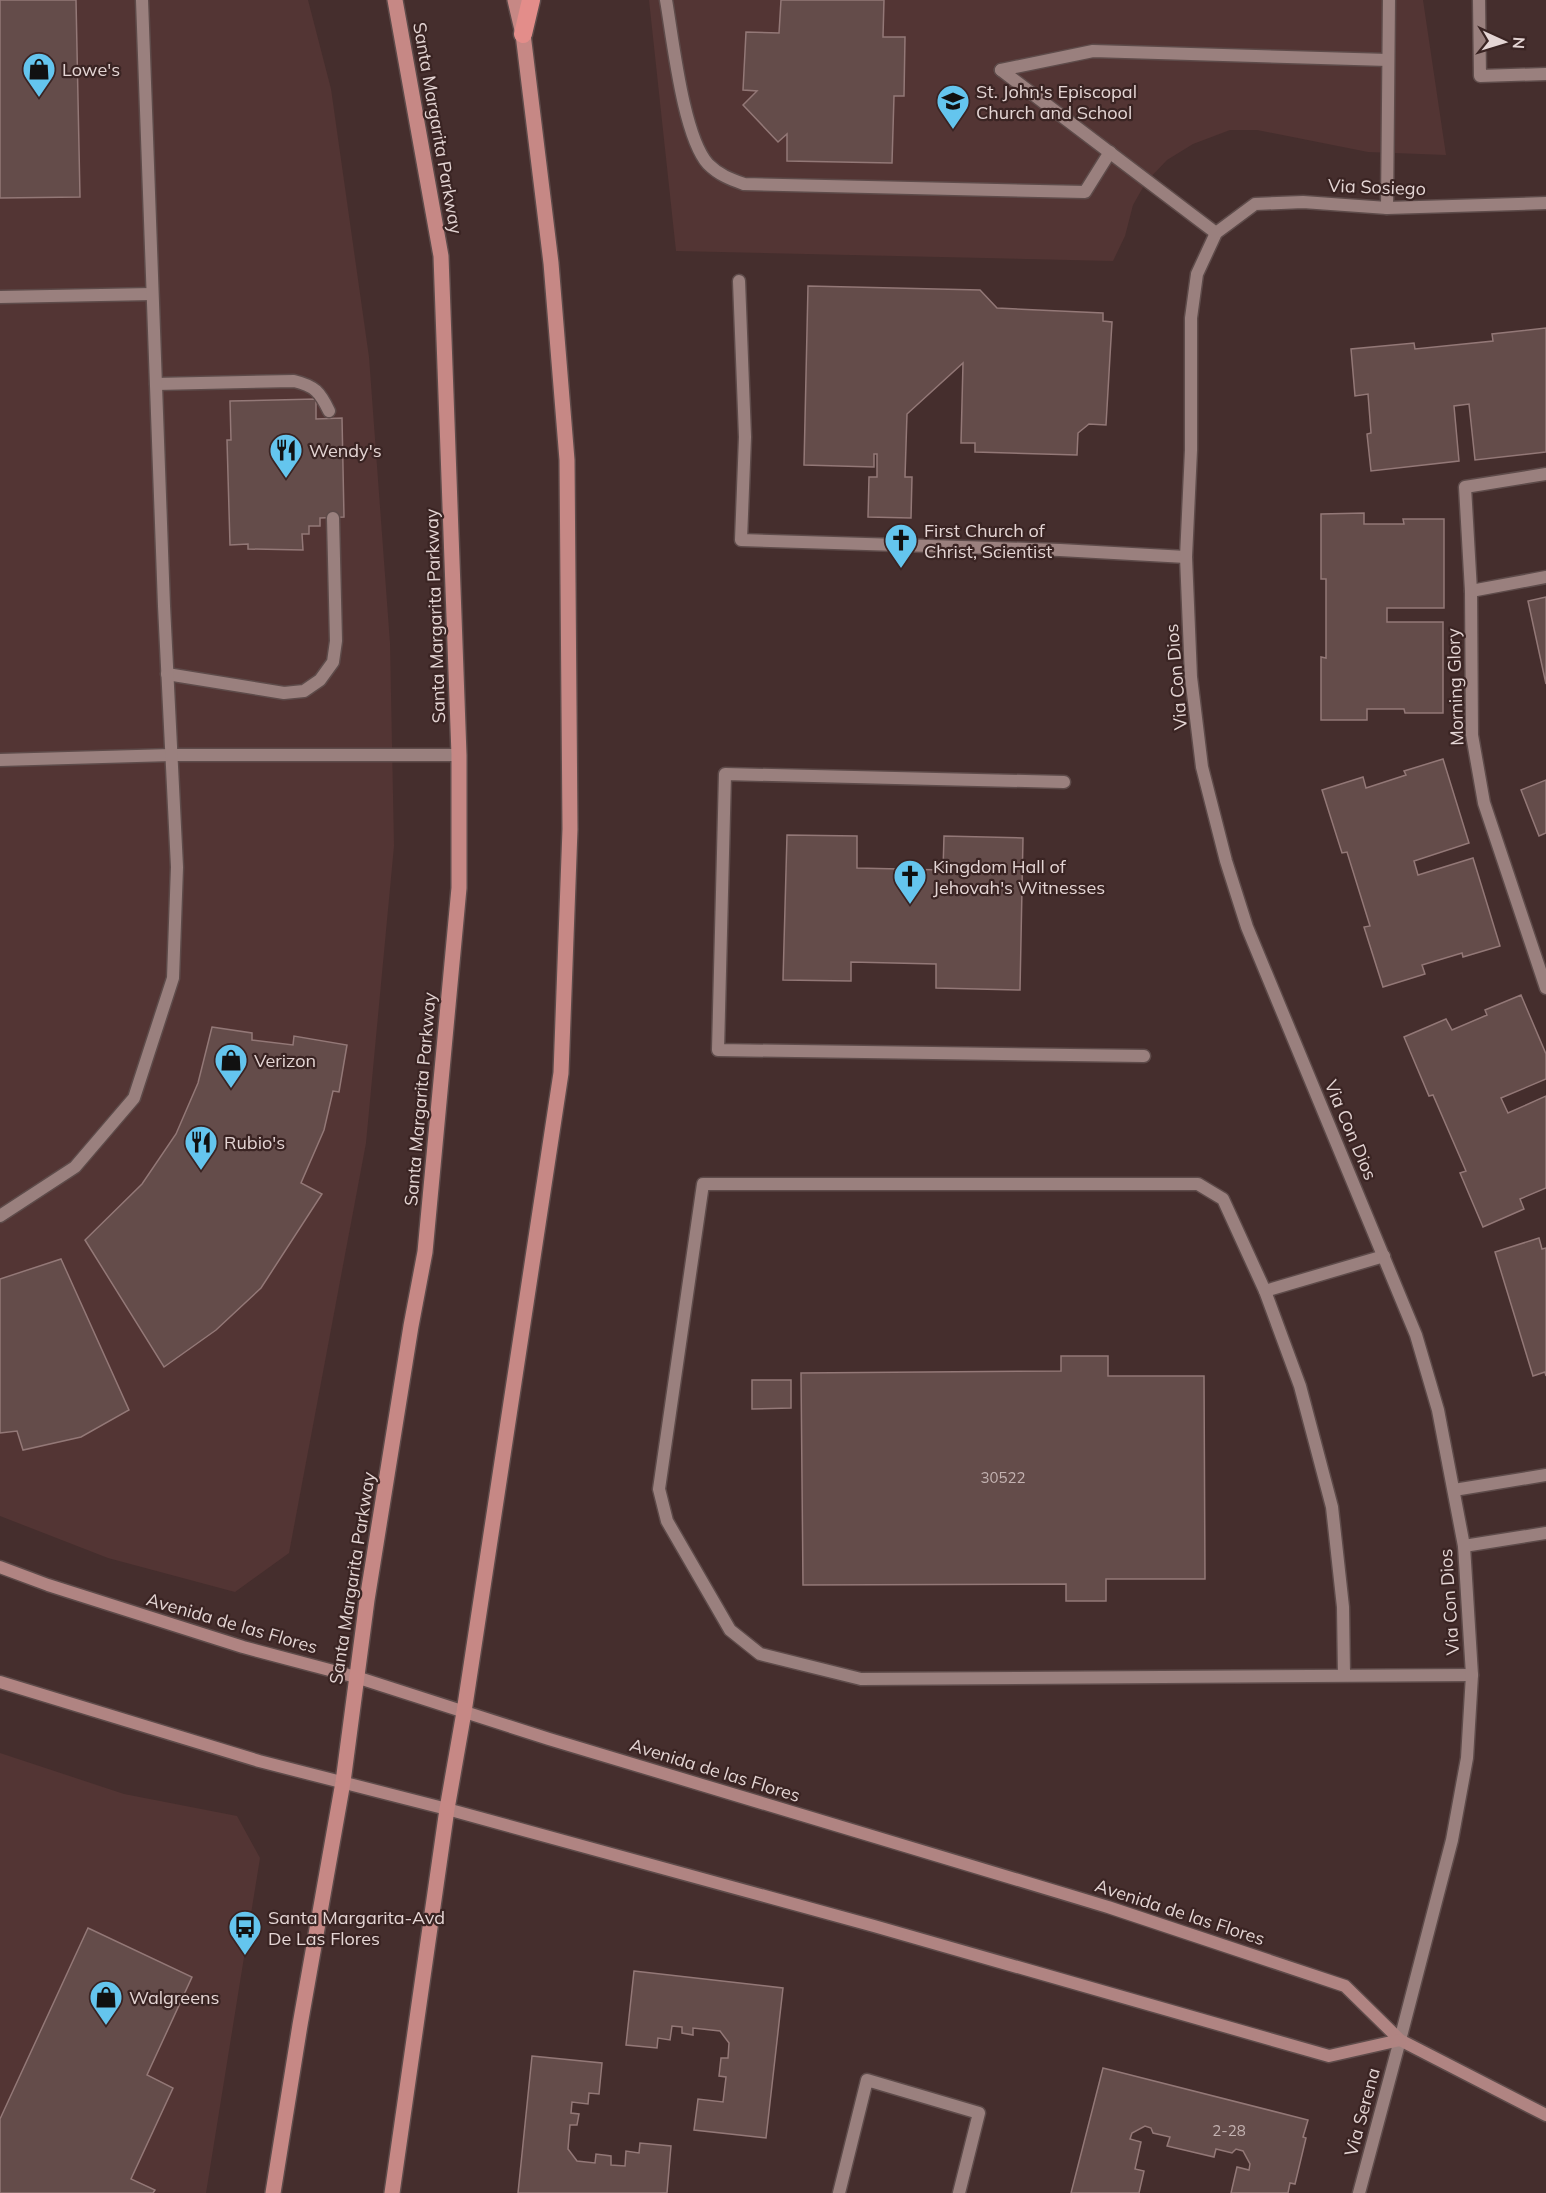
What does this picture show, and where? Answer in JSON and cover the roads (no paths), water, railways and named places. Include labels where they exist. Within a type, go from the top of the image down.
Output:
[{"type":"highway","points":[[523,33],[531,0]]},
{"type":"main road","name":"Santa Margarita Parkway","points":[[273,2193],[343,1782],[356,1677],[407,1349],[425,1252],[459,888],[459,755],[441,256],[395,0]]},
{"type":"main road","points":[[392,2193],[447,1809],[464,1712],[561,1073],[570,829],[567,460],[551,263],[523,33],[515,0]]},
{"type":"main road","name":"Avenida de las Flores","points":[[0,1567],[48,1585],[243,1647],[356,1677],[893,1843],[1036,1884],[1345,1986],[1400,2040],[1546,2115]]},
{"type":"main road","points":[[0,1682],[260,1761],[447,1809],[874,1926],[1329,2056],[1400,2040]]},
{"type":"street","points":[[0,1216],[75,1167],[134,1098],[173,978],[177,867],[167,674],[142,0]]},
{"type":"street","points":[[666,0],[687,120],[707,163],[723,177],[744,183],[1085,192],[1110,152]]},
{"type":"street","points":[[1387,208],[1389,0]]},
{"type":"street","points":[[1479,0],[1480,76],[1546,75]]},
{"type":"street","points":[[1216,233],[1001,70],[1093,51],[1389,60]]},
{"type":"street","name":"Via Sosiego","points":[[1216,233],[1255,204],[1303,202],[1387,208],[1546,202]]},
{"type":"street","name":"Via Con Dios","points":[[1216,233],[1197,274],[1191,318],[1191,450],[1186,556],[1191,677],[1202,767],[1226,861],[1247,927],[1416,1335],[1438,1410],[1464,1545],[1472,1675],[1467,1758],[1452,1840],[1400,2040]]},
{"type":"street","points":[[739,281],[745,437],[741,540],[1186,556]]},
{"type":"street","points":[[0,297],[152,294]]},
{"type":"street","points":[[156,384],[294,381],[311,385],[323,398],[329,411]]},
{"type":"street","name":"Morning Glory","points":[[1545,980],[1484,803],[1472,735],[1471,591],[1465,487],[1546,474]]},
{"type":"street","points":[[167,674],[284,693],[304,691],[320,680],[333,662],[336,641],[333,518]]},
{"type":"street","points":[[1471,591],[1546,577]]},
{"type":"street","points":[[0,760],[171,755],[459,755]]},
{"type":"street","points":[[1064,782],[725,774],[718,1050],[1144,1056]]},
{"type":"street","points":[[1344,1676],[1343,1607],[1332,1507],[1300,1386],[1265,1291],[1224,1199],[1198,1184],[703,1184],[659,1489],[667,1521],[730,1630],[760,1654],[861,1679],[1344,1676],[1472,1675]]},
{"type":"street","points":[[1265,1291],[1384,1256]]},
{"type":"street","points":[[1454,1490],[1546,1475]]},
{"type":"street","points":[[1464,1545],[1546,1533]]},
{"type":"street","name":"Via Serena","points":[[1359,2193],[1400,2040]]},
{"type":"street","points":[[839,2193],[867,2080],[979,2114],[959,2193]]},
{"type":"place","name":"Lowe's","points":[[39,98]]},
{"type":"place","name":"St. John's Episcopal Church and School","points":[[953,130]]},
{"type":"place","name":"Wendy's","points":[[286,479]]},
{"type":"place","name":"First Church of Christ, Scientist","points":[[901,569]]},
{"type":"place","name":"Kingdom Hall of Jehovah's Witnesses","points":[[910,905]]},
{"type":"place","name":"Verizon","points":[[231,1089]]},
{"type":"place","name":"Rubio's","points":[[201,1171]]},
{"type":"place","name":"Santa Margarita-Avd De Las Flores","points":[[245,1956]]},
{"type":"place","name":"Walgreens","points":[[106,2026]]}]
